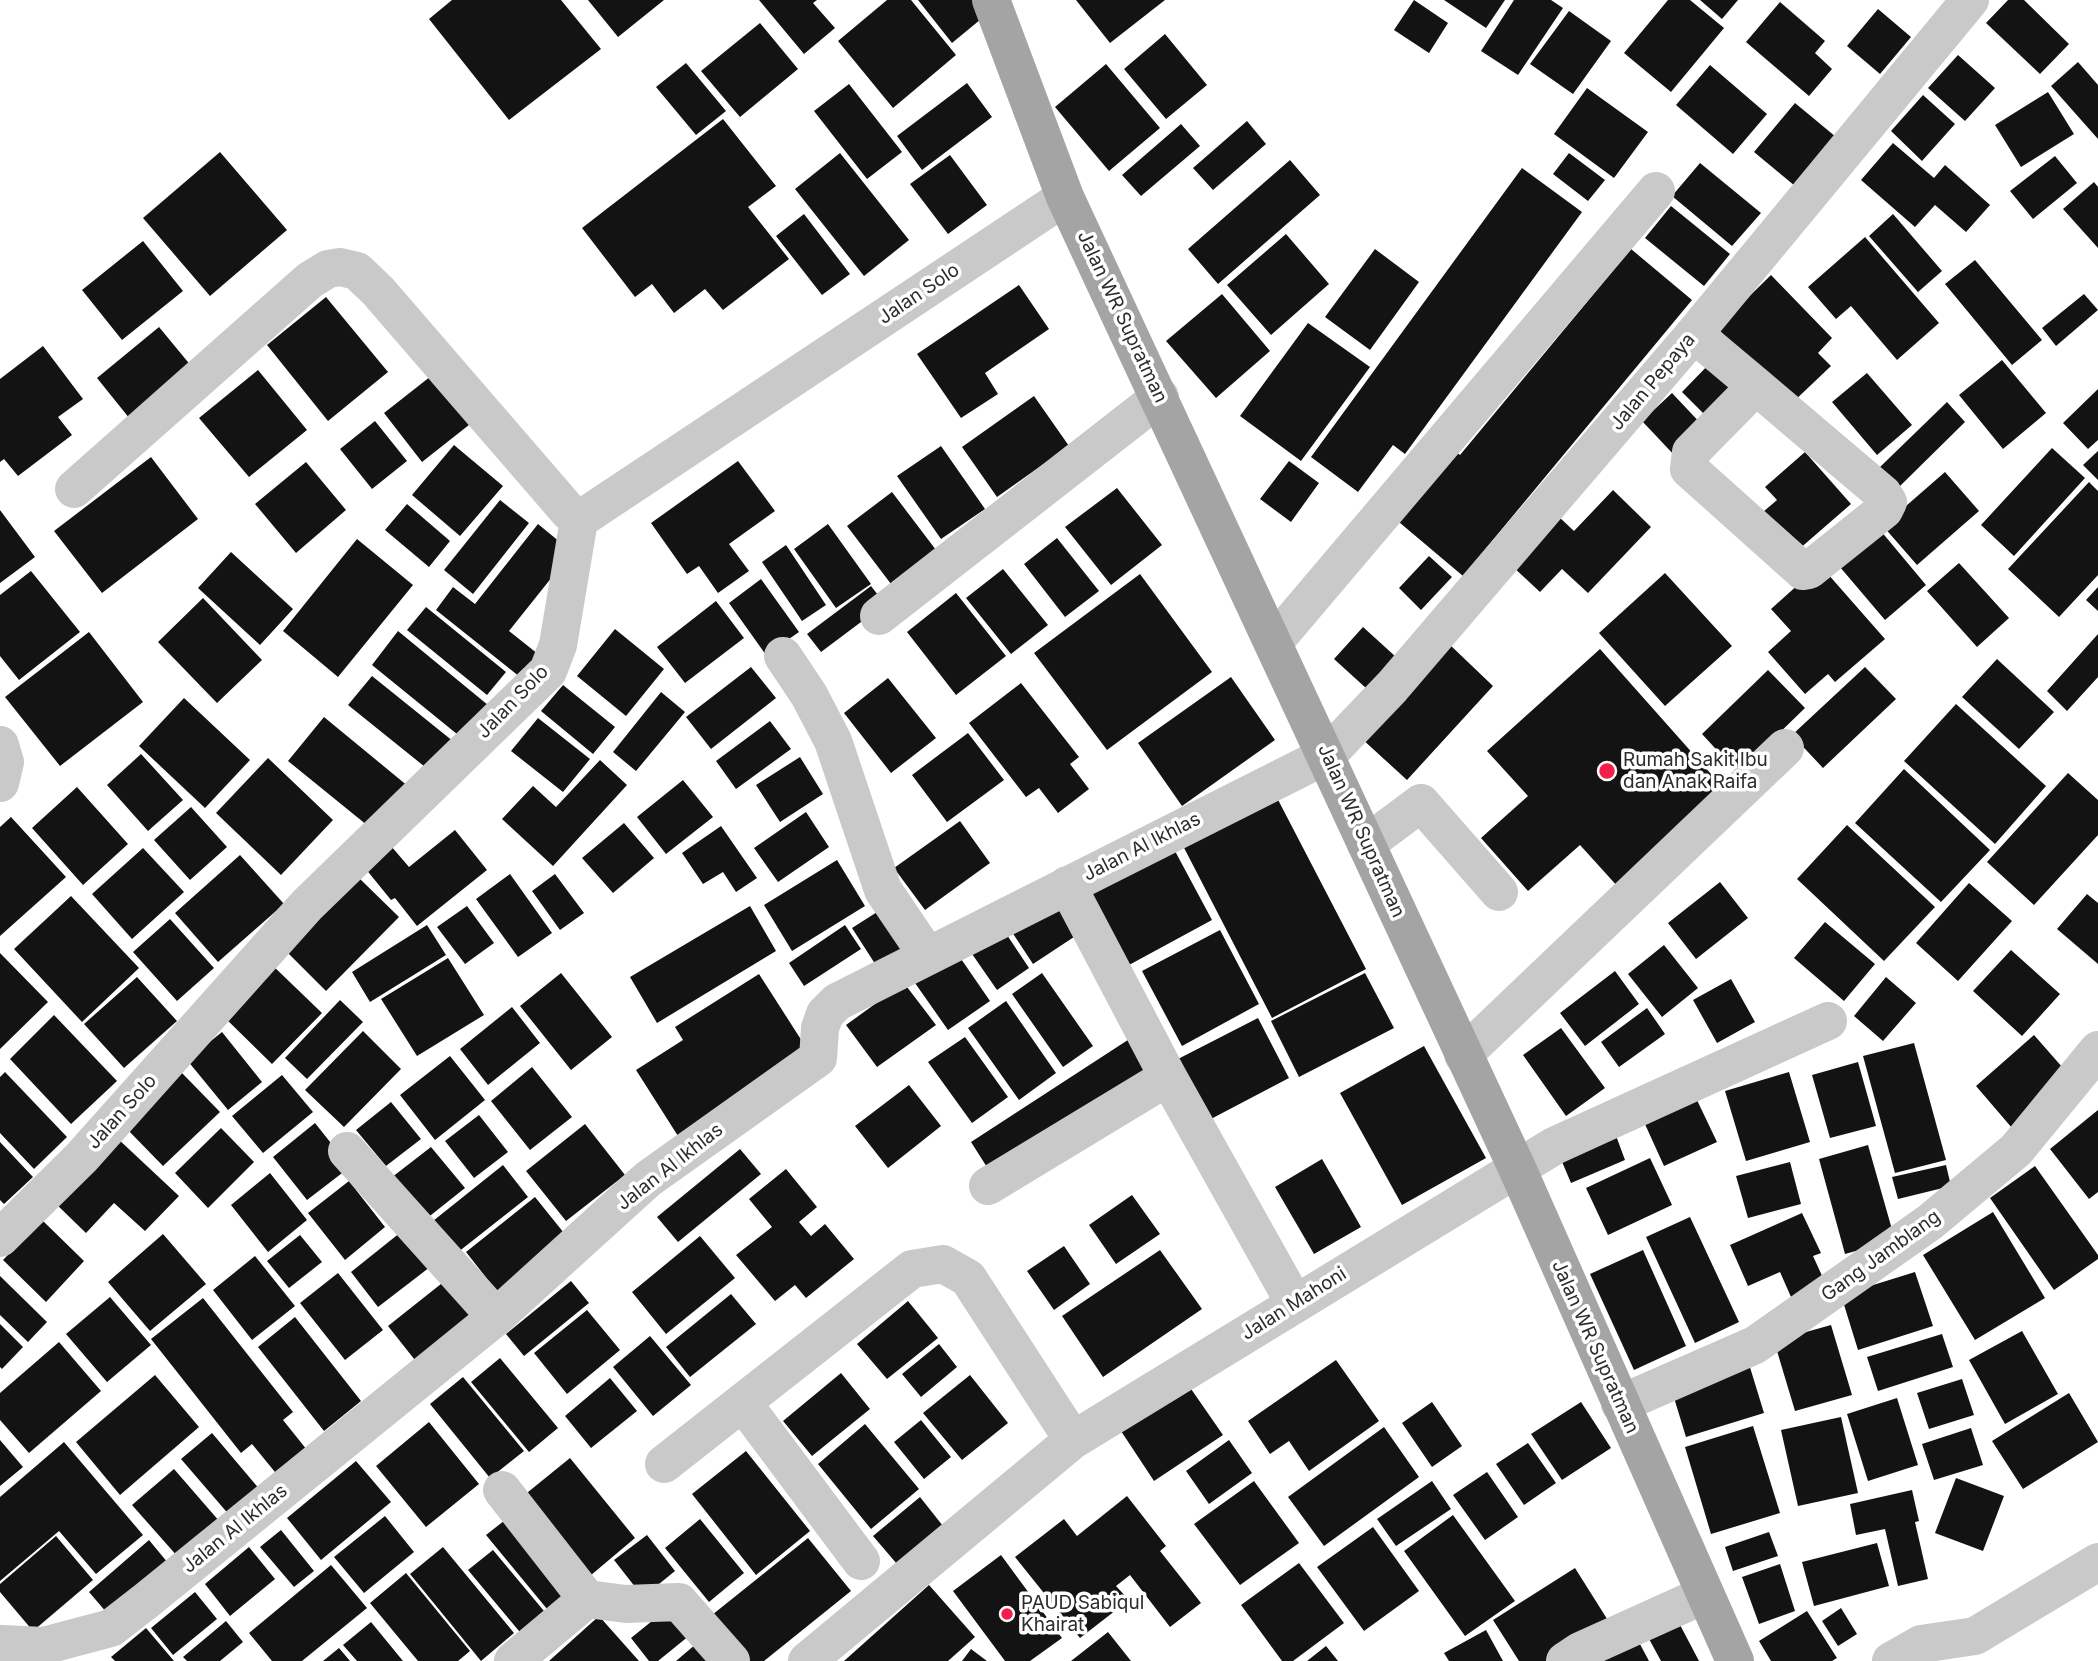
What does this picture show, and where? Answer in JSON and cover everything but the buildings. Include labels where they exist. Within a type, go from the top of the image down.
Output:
[{"type":"main road","name":"Jalan WR Supratman","points":[[991,0],[1065,197],[1517,1168],[1735,1661]]},
{"type":"street","name":"Jalan Pepaya","points":[[1327,755],[1392,687],[1694,334],[1970,0]]},
{"type":"street","points":[[1274,642],[1656,191]]},
{"type":"street","name":"Jalan Solo","points":[[5,1224],[81,1158],[307,905],[548,671],[558,645],[579,520],[1065,197]]},
{"type":"street","points":[[74,489],[310,280],[328,269],[340,267],[358,271],[378,291],[569,512],[579,520]]},
{"type":"street","points":[[1694,334],[1756,386],[1882,494],[1888,502],[1884,510],[1809,570],[1803,571],[1689,469],[1691,452],[1756,386]]},
{"type":"street","points":[[879,616],[1160,397]]},
{"type":"street","points":[[783,656],[809,695],[833,741],[883,890],[927,955]]},
{"type":"street","points":[[0,746],[5,762],[0,783]]},
{"type":"street","points":[[1463,1055],[1785,748]]},
{"type":"street","name":"Jalan Al Ikhlas","points":[[1,1644],[43,1646],[111,1628],[496,1317],[648,1179],[818,1058],[822,1021],[836,1002],[1327,755]]},
{"type":"street","points":[[1366,844],[1421,803],[1499,892]]},
{"type":"street","points":[[1067,885],[1168,1077],[1295,1304]]},
{"type":"street","name":"Jalan Mahoni","points":[[807,1661],[1073,1440],[1554,1146],[1828,1021]]},
{"type":"street","name":"Gang Jamblang","points":[[1620,1404],[1755,1346],[1930,1222],[2016,1150],[2098,1050]]},
{"type":"street","points":[[988,1186],[1168,1077]]},
{"type":"street","points":[[348,1151],[496,1317]]},
{"type":"street","points":[[664,1464],[912,1269],[943,1264],[968,1278],[1073,1440]]},
{"type":"street","points":[[743,1403],[861,1561]]},
{"type":"street","points":[[502,1490],[587,1599],[626,1604],[679,1602],[731,1661]]},
{"type":"street","points":[[1891,1661],[1921,1644],[1966,1648],[2098,1562]]},
{"type":"street","points":[[1565,1661],[1704,1595]]},
{"type":"street","points":[[513,1661],[587,1599]]},
{"type":"place","name":"Rumah Sakit Ibu dan Anak Raifa","points":[[1607,771]]},
{"type":"place","name":"PAUD Sabiqul Khairat","points":[[1007,1614]]}]
